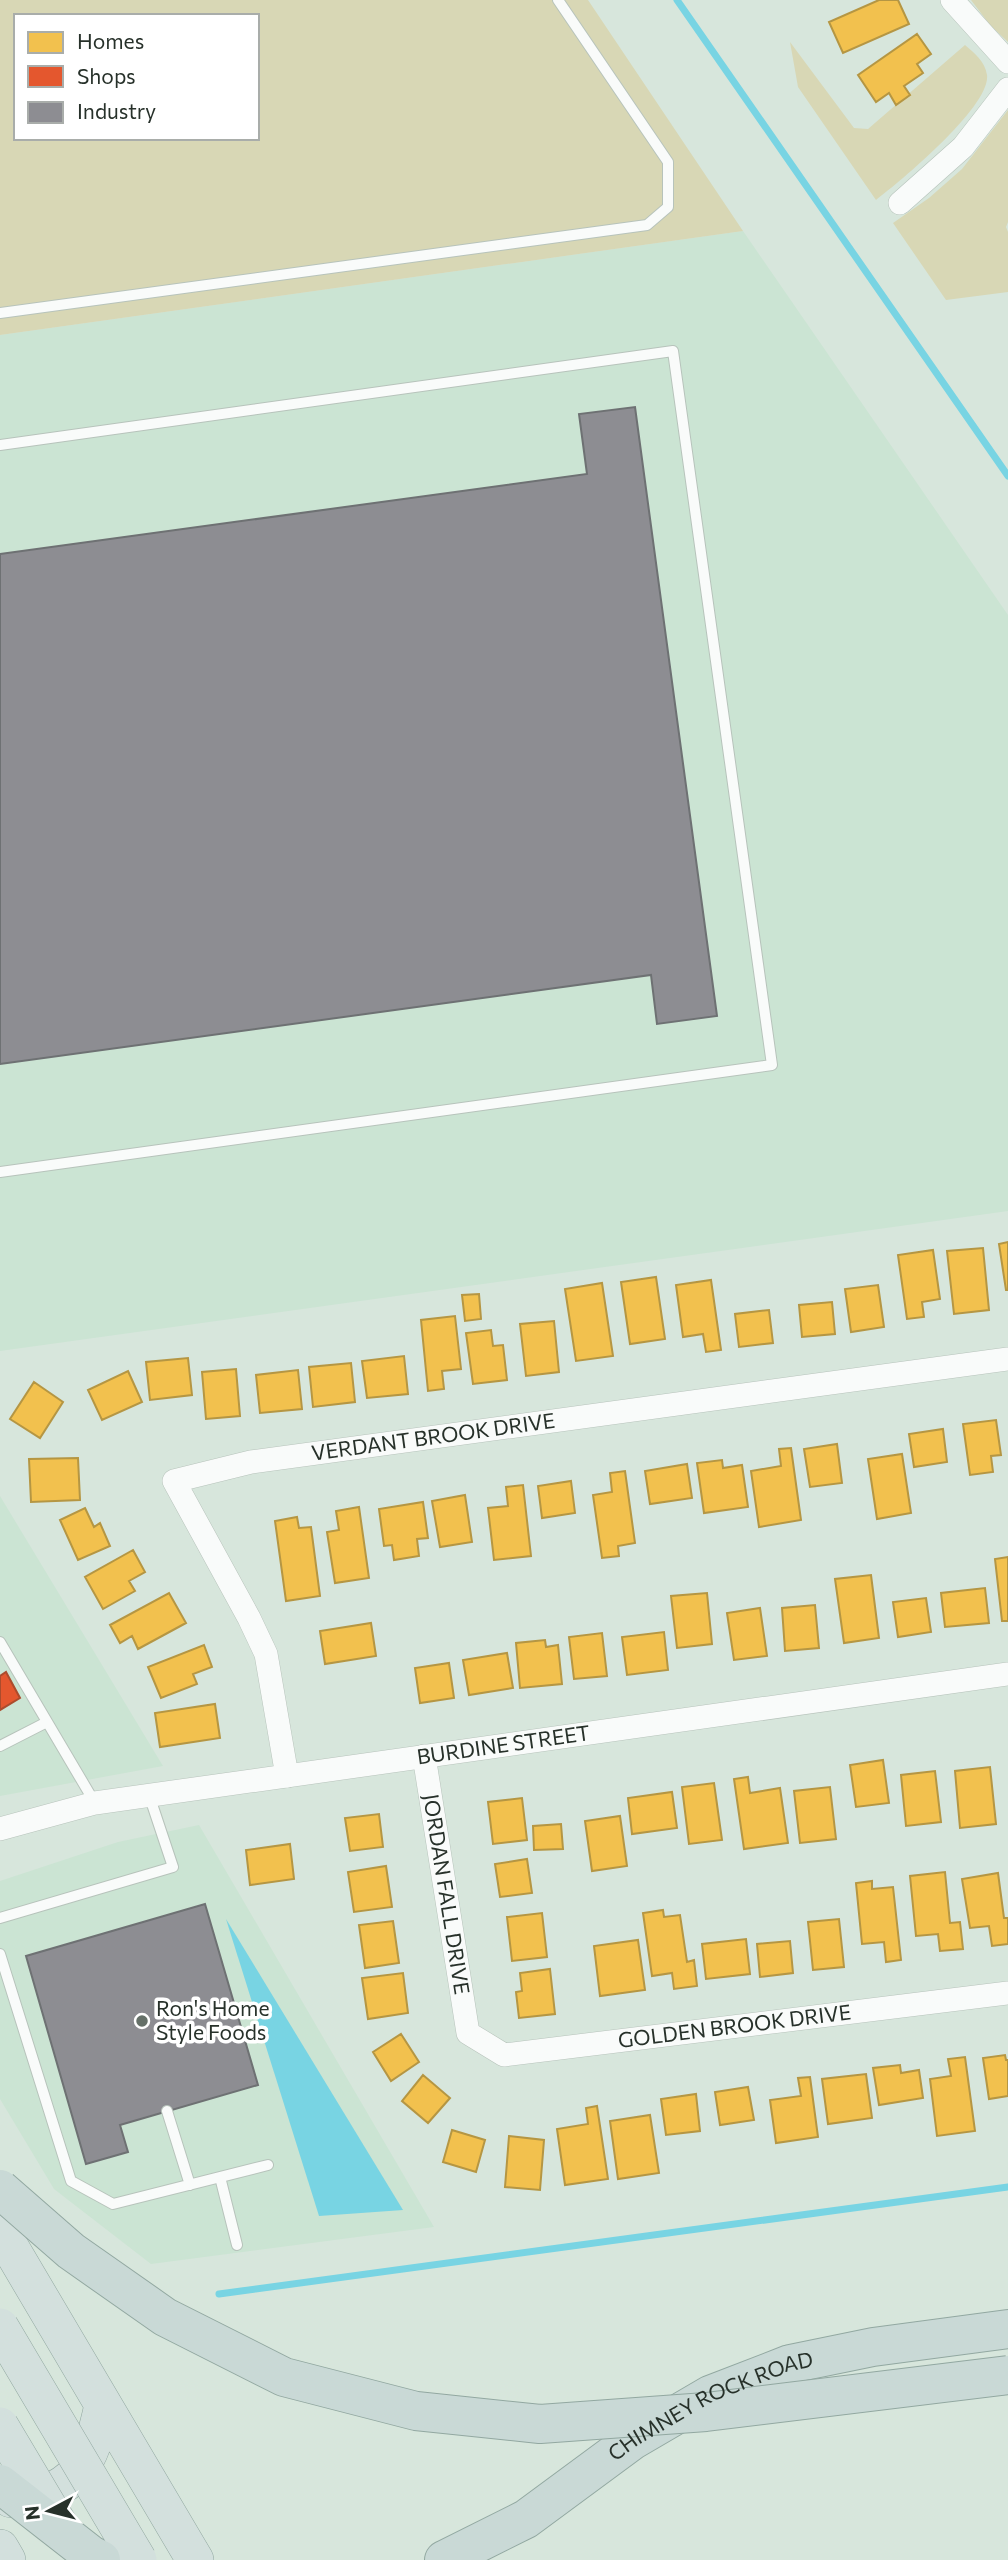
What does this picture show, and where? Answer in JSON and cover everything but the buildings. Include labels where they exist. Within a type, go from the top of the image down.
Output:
[{"type":"highway","points":[[0,2189],[71,2251],[165,2317],[284,2377],[416,2412],[540,2424],[706,2412],[1008,2375]]},
{"type":"highway","points":[[0,2230],[194,2560]]},
{"type":"highway","points":[[0,2327],[138,2560]]},
{"type":"highway","name":"CHIMNEY ROCK ROAD","points":[[444,2560],[526,2519],[634,2440],[710,2395],[790,2364],[873,2347],[1008,2329]]},
{"type":"highway","points":[[0,2499],[30,2498],[58,2489],[78,2474],[96,2436],[103,2405]]},
{"type":"highway","points":[[0,2426],[80,2560]]},
{"type":"highway","points":[[0,2484],[101,2560]]},
{"type":"highway","points":[[506,2560],[508,2545],[526,2519]]},
{"type":"highway","points":[[0,2548],[8,2560]]},
{"type":"street","points":[[952,0],[1008,62]]},
{"type":"street","points":[[900,203],[963,147],[1008,89]]},
{"type":"street","name":"VERDANT BROOK DRIVE","points":[[287,1776],[266,1654],[174,1481],[251,1462],[1008,1359]]},
{"type":"street","name":"BURDINE STREET","points":[[0,1829],[95,1803],[1008,1674]]},
{"type":"street","name":"JORDAN FALL DRIVE","points":[[424,1756],[468,2033]]},
{"type":"street","name":"GOLDEN BROOK DRIVE","points":[[468,2033],[504,2055],[1008,1993]]},
{"type":"lane","points":[[0,313],[647,225],[668,208],[667,162],[558,0]]},
{"type":"lane","points":[[0,445],[673,351],[772,1065],[0,1172]]},
{"type":"lane","points":[[0,1642],[95,1803]]},
{"type":"lane","points":[[0,1746],[47,1723]]},
{"type":"lane","points":[[0,1918],[173,1867],[149,1795]]},
{"type":"lane","points":[[0,1954],[71,2181],[113,2204],[268,2165]]},
{"type":"lane","points":[[167,2111],[190,2185]]},
{"type":"lane","points":[[220,2177],[237,2245]]},
{"type":"shaded area","points":[[0,0],[588,0],[743,231],[0,335]]},
{"type":"shaded area","points":[[971,0],[1008,0],[1008,42],[990,25]]},
{"type":"shaded area","points":[[790,42],[854,128],[868,129],[965,45],[979,58],[987,75],[975,105],[960,123],[876,200],[798,87]]},
{"type":"shaded area","points":[[1008,110],[1008,292],[946,300],[893,223],[929,198],[962,169]]},
{"type":"shaded area","points":[[743,231],[1008,615],[1008,1211],[0,1351],[0,335]]},
{"type":"shaded area","points":[[0,1496],[163,1766],[0,1796]]},
{"type":"shaded area","points":[[199,1825],[434,2227],[151,2264],[54,2189],[0,2099],[0,1881],[118,1842]]},
{"type":"water","points":[[226,1919],[403,2210],[319,2216]]},
{"type":"waterway","points":[[677,0],[1008,476]]},
{"type":"waterway","points":[[219,2294],[1008,2187]]},
{"type":"place","name":"Ron's Home Style Foods","points":[[142,2021]]}]
